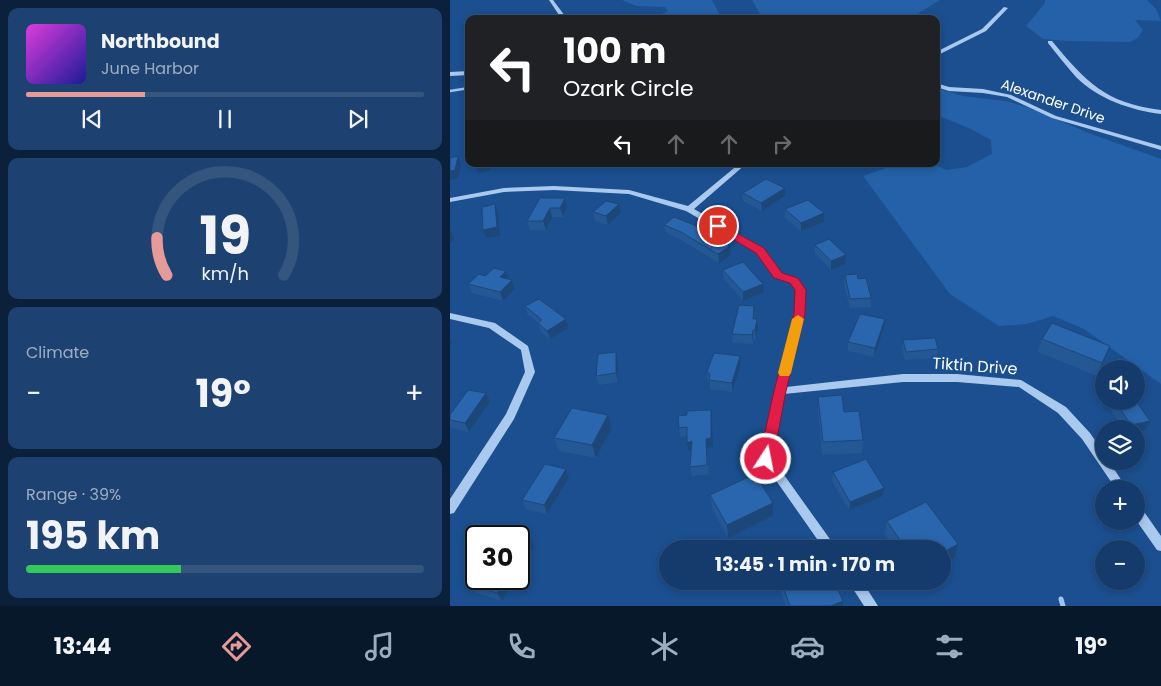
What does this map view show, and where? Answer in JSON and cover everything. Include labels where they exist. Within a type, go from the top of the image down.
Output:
[{"type":"street","points":[[551,0],[562,15]]},
{"type":"street","points":[[940,52],[984,30],[1006,8]]},
{"type":"street","points":[[1050,42],[1088,85],[1123,103],[1161,112]]},
{"type":"street","points":[[450,74],[465,73]]},
{"type":"street","name":"Alexander Drive","points":[[940,86],[1009,96],[1054,117],[1161,148]]},
{"type":"street","points":[[689,209],[739,167]]},
{"type":"street","points":[[450,200],[504,190],[554,188],[629,192],[689,209],[760,250],[778,275],[798,284],[800,290],[800,314],[780,391],[766,459],[824,540]]},
{"type":"street","points":[[450,316],[492,325],[525,348],[530,372],[510,416],[450,509]]},
{"type":"street","name":"Tiktin Drive","points":[[780,391],[903,378],[957,378],[1021,384],[1062,410],[1086,436],[1116,480]]},
{"type":"street","points":[[1145,523],[1161,546]]},
{"type":"street","points":[[860,590],[872,606]]},
{"type":"shaded area","points":[[622,0],[712,0],[720,15],[660,15],[668,11],[665,7],[636,6]]},
{"type":"shaded area","points":[[752,0],[940,0],[916,15],[761,15]]},
{"type":"shaded area","points":[[1045,0],[1147,0],[1156,9],[1161,21],[1135,20],[1143,30],[1138,38],[1130,42],[1043,39],[1026,26],[1045,3]]},
{"type":"shaded area","points":[[940,89],[963,96],[1006,101],[1030,108],[1091,134],[1161,159],[1161,384],[1145,373],[1145,360],[1127,360],[1084,329],[1053,316],[1027,324],[999,326],[950,294],[863,176],[888,167],[940,167],[946,170],[967,167],[992,154],[991,140],[969,128],[940,117]]},
{"type":"building","points":[[458,156],[455,170],[450,171],[450,158]]},
{"type":"building","points":[[766,179],[785,188],[761,203],[743,193]]},
{"type":"building","points":[[540,198],[565,198],[560,208],[550,208],[543,221],[527,221]]},
{"type":"building","points":[[808,200],[824,213],[801,223],[785,209]]},
{"type":"building","points":[[606,201],[619,204],[606,216],[593,212]]},
{"type":"building","points":[[495,204],[497,227],[483,230],[482,207]]},
{"type":"building","points":[[674,217],[699,227],[730,246],[718,254],[681,232],[664,225]]},
{"type":"building","points":[[829,239],[846,255],[831,261],[815,245]]},
{"type":"building","points":[[743,262],[763,284],[743,292],[723,270]]},
{"type":"building","points":[[494,268],[506,271],[500,277],[512,280],[500,292],[468,284],[479,274],[485,276]]},
{"type":"building","points":[[857,274],[858,279],[866,278],[871,298],[850,299],[845,275]]},
{"type":"building","points":[[539,299],[566,319],[547,331],[538,323],[542,320],[525,306]]},
{"type":"building","points":[[739,305],[754,306],[753,319],[757,319],[752,335],[732,334]]},
{"type":"building","points":[[860,314],[885,319],[875,348],[848,342]]},
{"type":"building","points":[[1052,323],[1110,346],[1103,360],[1095,360],[1042,339]]},
{"type":"building","points":[[935,338],[938,349],[906,352],[903,340]]},
{"type":"building","points":[[616,352],[616,373],[596,376],[598,354]]},
{"type":"building","points":[[714,353],[740,356],[732,383],[709,380],[710,374],[707,372]]},
{"type":"building","points":[[468,390],[486,393],[465,423],[450,420],[450,415]]},
{"type":"building","points":[[842,395],[844,412],[859,411],[863,440],[823,442],[818,397]]},
{"type":"building","points":[[572,408],[608,415],[592,445],[554,438]]},
{"type":"building","points":[[711,410],[711,438],[706,439],[707,465],[690,467],[692,441],[687,443],[687,427],[679,428],[678,416],[687,415],[687,411]]},
{"type":"building","points":[[1121,410],[1142,410],[1150,421],[1145,422],[1145,420],[1128,420]]},
{"type":"building","points":[[866,459],[884,488],[850,502],[833,472]]},
{"type":"building","points":[[545,464],[566,469],[544,505],[522,500]]},
{"type":"building","points":[[755,474],[773,503],[727,525],[710,495]]},
{"type":"building","points":[[926,502],[958,544],[951,548],[951,540],[900,540],[887,521]]},
{"type":"building","points":[[487,590],[499,590],[497,593]]},
{"type":"building","points":[[784,590],[838,590],[843,601],[831,606],[790,606]]},
{"type":"waterway","points":[[450,91],[465,89]]},
{"type":"waterway","points":[[1061,599],[1063,606]]},
{"type":"slow traffic","points":[[784,373],[798,319]]},
{"type":"route","points":[[718,226],[760,250],[778,275],[794,281],[798,284],[800,290],[800,314],[780,391],[766,459]]}]
